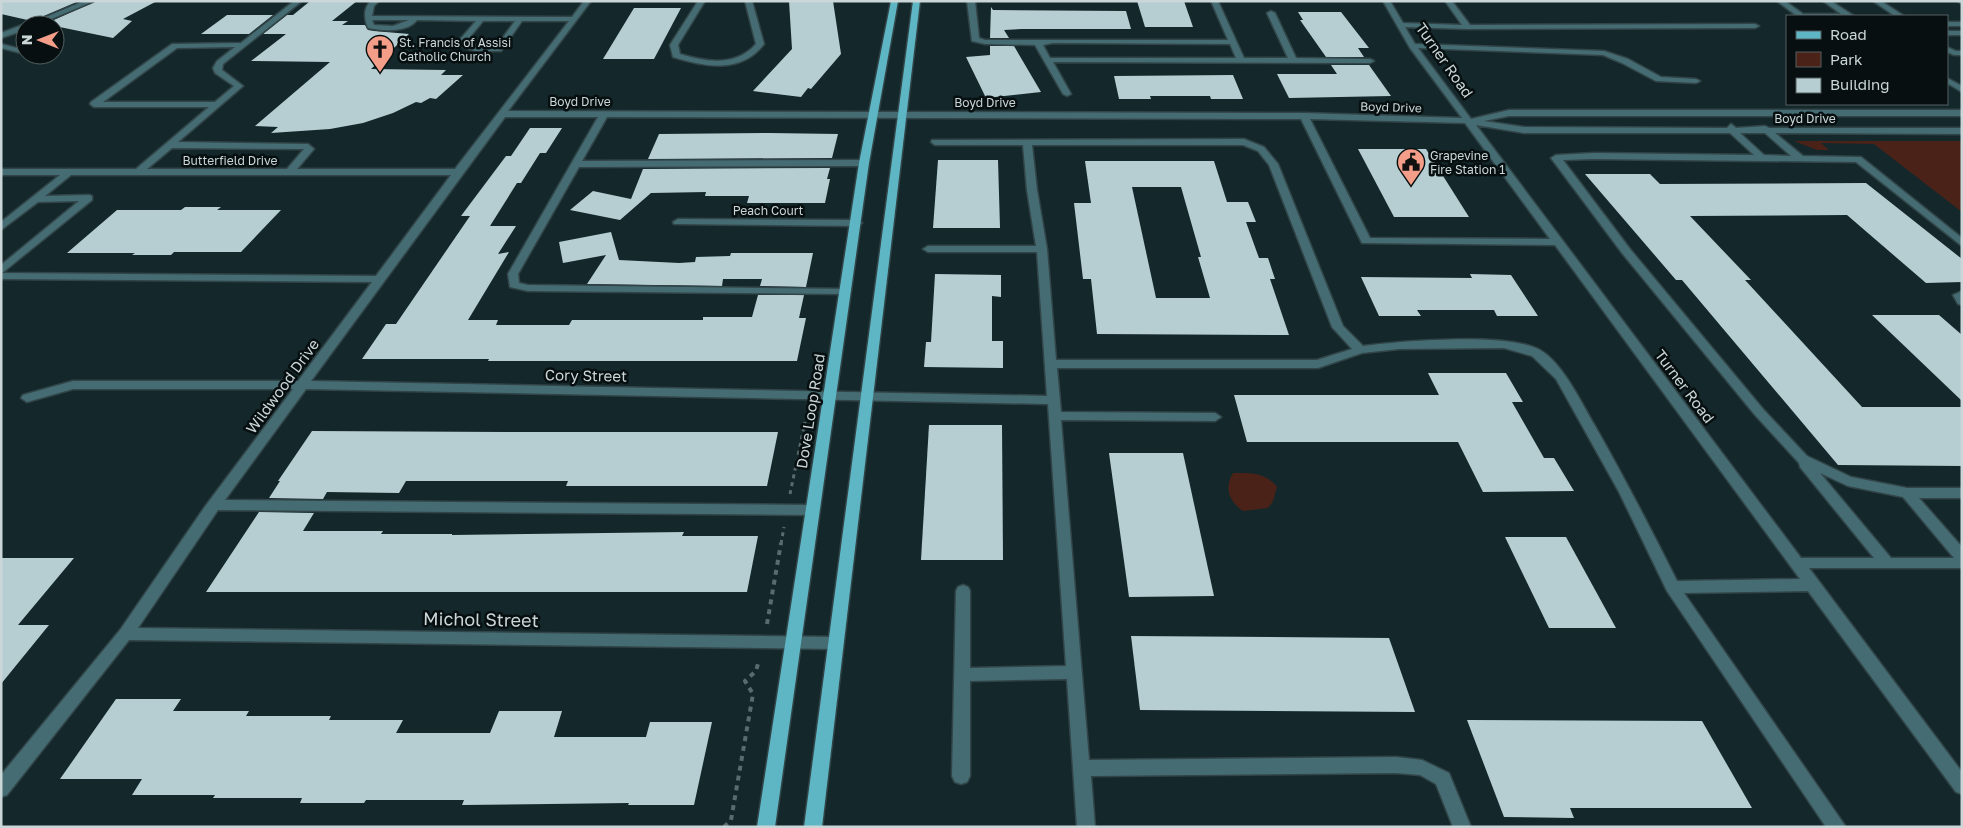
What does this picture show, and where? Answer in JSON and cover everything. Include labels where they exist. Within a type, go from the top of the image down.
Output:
[{"type":"main road","name":"Dove Loop Road","points":[[766,827],[795,643],[812,510],[857,223],[864,164],[895,1]]},
{"type":"main road","points":[[813,827],[917,1]]},
{"type":"street","points":[[56,15],[91,1]]},
{"type":"street","points":[[138,172],[239,86],[217,68],[220,63],[299,1]]},
{"type":"street","points":[[376,1],[371,5],[368,18],[371,26],[379,28],[394,29],[419,18],[575,19]]},
{"type":"street","name":"Wildwood Drive","points":[[1,789],[125,634],[214,505],[458,172],[588,1]]},
{"type":"street","points":[[702,1],[674,45],[676,55],[694,62],[710,64],[738,61],[755,52],[760,44],[748,1]]},
{"type":"street","points":[[972,1],[976,39],[978,41],[1038,43],[1053,41],[1232,42]]},
{"type":"street","points":[[1214,1],[1241,61]]},
{"type":"street","name":"Turner Road","points":[[1386,1],[1413,46],[1962,786]]},
{"type":"street","points":[[1448,1],[1468,28]]},
{"type":"street","points":[[1780,1],[1800,15]]},
{"type":"street","points":[[1826,1],[1848,15]]},
{"type":"street","points":[[1876,1],[1898,15]]},
{"type":"street","points":[[1271,13],[1293,61]]},
{"type":"street","points":[[481,18],[460,44],[474,48],[498,49],[520,19]]},
{"type":"street","points":[[1948,24],[1962,24]]},
{"type":"street","points":[[1400,25],[1468,28],[1755,26]]},
{"type":"street","points":[[1,36],[15,31]]},
{"type":"street","points":[[1948,33],[1962,33]]},
{"type":"street","points":[[1038,43],[1067,94]]},
{"type":"street","points":[[217,105],[94,104],[175,46],[243,45]]},
{"type":"street","points":[[1,46],[15,50]]},
{"type":"street","points":[[1413,46],[1604,53],[1625,61],[1659,79],[1696,81]]},
{"type":"street","points":[[1948,49],[1954,53],[1962,53]]},
{"type":"street","points":[[1048,60],[1370,61]]},
{"type":"street","points":[[1948,81],[1962,90]]},
{"type":"street","name":"Boyd Drive","points":[[1469,121],[1509,113],[1962,113]]},
{"type":"street","points":[[1729,113],[1732,130],[1761,157]]},
{"type":"street","points":[[1729,113],[1768,130],[1800,158]]},
{"type":"street","name":"Boyd Drive","points":[[502,114],[1304,116],[1469,121],[1524,130],[1962,131]]},
{"type":"street","points":[[604,114],[513,274],[514,285],[528,288],[846,291]]},
{"type":"street","points":[[1304,116],[1366,241],[1558,242]]},
{"type":"street","points":[[935,142],[1027,144],[1244,142],[1261,149],[1273,164],[1338,327],[1360,350]]},
{"type":"street","points":[[1027,144],[1032,190],[1042,249],[1086,827]]},
{"type":"street","points":[[170,145],[299,145],[309,148],[290,172]]},
{"type":"street","points":[[1886,562],[1626,251],[1556,158],[1594,156],[1858,159],[1962,243]]},
{"type":"street","points":[[577,164],[864,164]]},
{"type":"street","name":"Butterfield Drive","points":[[1,172],[458,172]]},
{"type":"street","points":[[1,227],[69,172]]},
{"type":"street","points":[[1,270],[89,198],[38,199]]},
{"type":"street","name":"Peach Court","points":[[678,222],[857,223]]},
{"type":"street","points":[[928,249],[1042,249]]},
{"type":"street","points":[[1,276],[381,279]]},
{"type":"street","points":[[1962,294],[1958,295],[1962,302]]},
{"type":"street","points":[[1050,364],[1318,364],[1360,350],[1399,345],[1505,344],[1536,354],[1561,377],[1626,492],[1672,587],[1837,827]]},
{"type":"street","name":"Cory Street","points":[[28,398],[73,385],[303,385],[810,397],[1054,400]]},
{"type":"street","points":[[1056,416],[1215,417]]},
{"type":"street","points":[[1802,460],[1848,481],[1906,493],[1962,493]]},
{"type":"street","points":[[1906,493],[1962,557]]},
{"type":"street","points":[[214,505],[812,510]]},
{"type":"street","points":[[1796,562],[1962,562]]},
{"type":"street","points":[[1672,587],[1812,585]]},
{"type":"street","points":[[962,776],[963,591]]},
{"type":"street","name":"Michol Street","points":[[125,634],[836,642]]},
{"type":"street","points":[[962,675],[1074,672]]},
{"type":"street","points":[[1082,768],[1396,765],[1422,768],[1443,779],[1462,827]]},
{"type":"path","points":[[724,827],[731,820],[754,694],[745,681],[756,671],[764,642],[787,509],[810,397]]},
{"type":"green space","points":[[1794,141],[1962,141],[1962,212],[1874,144],[1821,143],[1829,150],[1817,150]]},
{"type":"green space","points":[[1233,473],[1257,474],[1268,478],[1277,487],[1273,501],[1268,508],[1243,511],[1234,503],[1229,494],[1229,484]]},
{"type":"building","points":[[1,1],[79,1],[46,15],[15,15],[15,17],[1,14]]},
{"type":"building","points":[[96,1],[157,1],[123,19],[132,21],[113,38],[65,28],[65,15]]},
{"type":"building","name":"St. Francis of Assisi Catholic Church","points":[[357,1],[332,21],[348,21],[342,25],[365,25],[368,30],[409,34],[371,69],[446,70],[441,75],[463,75],[436,99],[430,98],[421,103],[416,102],[393,113],[363,123],[330,129],[271,133],[278,127],[255,126],[330,62],[251,61],[286,34],[263,34],[287,15],[293,15],[309,2]]},
{"type":"building","points":[[789,1],[833,1],[841,54],[811,89],[808,88],[801,97],[753,91],[792,49]]},
{"type":"building","points":[[1137,1],[1184,1],[1193,27],[1145,27]]},
{"type":"building","points":[[991,7],[993,10],[1126,11],[1131,29],[1004,30],[1009,38],[990,38]]},
{"type":"building","points":[[634,8],[681,8],[654,59],[603,59]]},
{"type":"building","points":[[1298,12],[1341,12],[1369,48],[1358,48],[1364,57],[1326,57],[1300,20],[1303,20]]},
{"type":"building","points":[[227,15],[273,15],[249,34],[201,34]]},
{"type":"building","points":[[990,46],[1014,46],[1041,92],[986,98],[966,57],[990,55]]},
{"type":"building","points":[[1331,65],[1369,65],[1391,96],[1289,98],[1277,74],[1337,74]]},
{"type":"building","points":[[1233,75],[1243,99],[1211,99],[1210,96],[1150,96],[1151,99],[1119,99],[1114,76]]},
{"type":"building","points":[[530,128],[562,128],[546,153],[540,153],[521,183],[517,183],[490,226],[516,226],[498,254],[509,252],[468,320],[498,320],[496,325],[569,325],[572,320],[703,320],[703,317],[752,317],[758,295],[804,295],[799,318],[806,318],[797,361],[362,359],[386,324],[396,324],[470,216],[461,216],[506,156],[511,156]]},
{"type":"building","points":[[659,134],[838,134],[832,158],[648,159]]},
{"type":"building","points":[[1358,149],[1426,149],[1469,217],[1394,217]]},
{"type":"building","points":[[938,160],[998,160],[1000,228],[933,228]]},
{"type":"building","points":[[1085,161],[1214,161],[1227,202],[1248,202],[1256,222],[1246,222],[1259,258],[1268,258],[1275,279],[1270,279],[1289,335],[1097,334],[1091,279],[1083,279],[1074,203],[1091,203]],"holes":[[[1132,187],[1181,187],[1201,257],[1198,257],[1210,298],[1156,298]]]},
{"type":"building","points":[[830,168],[827,179],[830,179],[825,203],[747,203],[749,196],[705,196],[706,192],[651,193],[620,220],[570,210],[593,191],[631,199],[643,169]]},
{"type":"building","points":[[1585,174],[1650,174],[1660,184],[1866,183],[1962,259],[1962,282],[1926,283],[1847,215],[1690,216],[1751,280],[1745,280],[1862,407],[1962,407],[1962,466],[1838,465],[1682,280],[1676,280]]},
{"type":"building","points":[[185,207],[221,207],[217,210],[281,210],[241,252],[174,252],[171,255],[67,253],[117,210],[181,210]]},
{"type":"building","points":[[611,232],[619,260],[679,263],[695,262],[696,257],[730,256],[731,253],[813,253],[806,287],[760,286],[762,279],[723,279],[722,286],[587,284],[606,255],[563,263],[559,242]]},
{"type":"building","points":[[935,274],[1001,275],[1001,297],[992,296],[992,341],[1003,341],[1003,368],[924,367],[926,342],[931,342]]},
{"type":"building","points":[[1470,274],[1511,275],[1538,316],[1497,316],[1494,310],[1417,310],[1421,316],[1379,316],[1361,277],[1472,278]]},
{"type":"building","points":[[1872,315],[1939,315],[1962,335],[1962,401]]},
{"type":"building","points":[[1428,373],[1506,373],[1523,402],[1512,402],[1544,458],[1554,458],[1574,491],[1483,492],[1458,442],[1247,442],[1234,395],[1439,395]]},
{"type":"building","points":[[929,425],[1002,425],[1003,560],[921,560]]},
{"type":"building","points":[[312,431],[778,432],[767,486],[566,486],[568,481],[406,481],[399,493],[327,492],[323,499],[269,498],[280,481],[278,481]]},
{"type":"building","points":[[1109,453],[1183,453],[1214,596],[1129,597]]},
{"type":"building","points":[[259,512],[314,513],[303,531],[383,531],[381,534],[452,535],[684,532],[682,536],[758,536],[747,592],[206,592]]},
{"type":"building","points":[[1505,537],[1566,537],[1616,628],[1549,628]]},
{"type":"building","points":[[1,558],[74,558],[18,625],[49,625],[1,684]]},
{"type":"building","points":[[1131,636],[1389,638],[1415,712],[1140,710]]},
{"type":"building","points":[[116,699],[181,699],[173,711],[249,711],[246,716],[331,716],[329,720],[403,720],[396,733],[490,733],[499,711],[562,711],[554,737],[646,737],[650,722],[712,722],[694,805],[628,805],[629,803],[462,805],[464,800],[366,800],[364,803],[300,803],[302,798],[213,798],[215,795],[132,795],[142,779],[60,779]]},
{"type":"building","points":[[1467,720],[1702,721],[1752,808],[1570,808],[1574,818],[1504,817]]},
{"type":"place","name":"St. Francis of Assisi Catholic Church","points":[[380,73]]},
{"type":"place","name":"Grapevine Fire Station 1","points":[[1411,186]]}]
